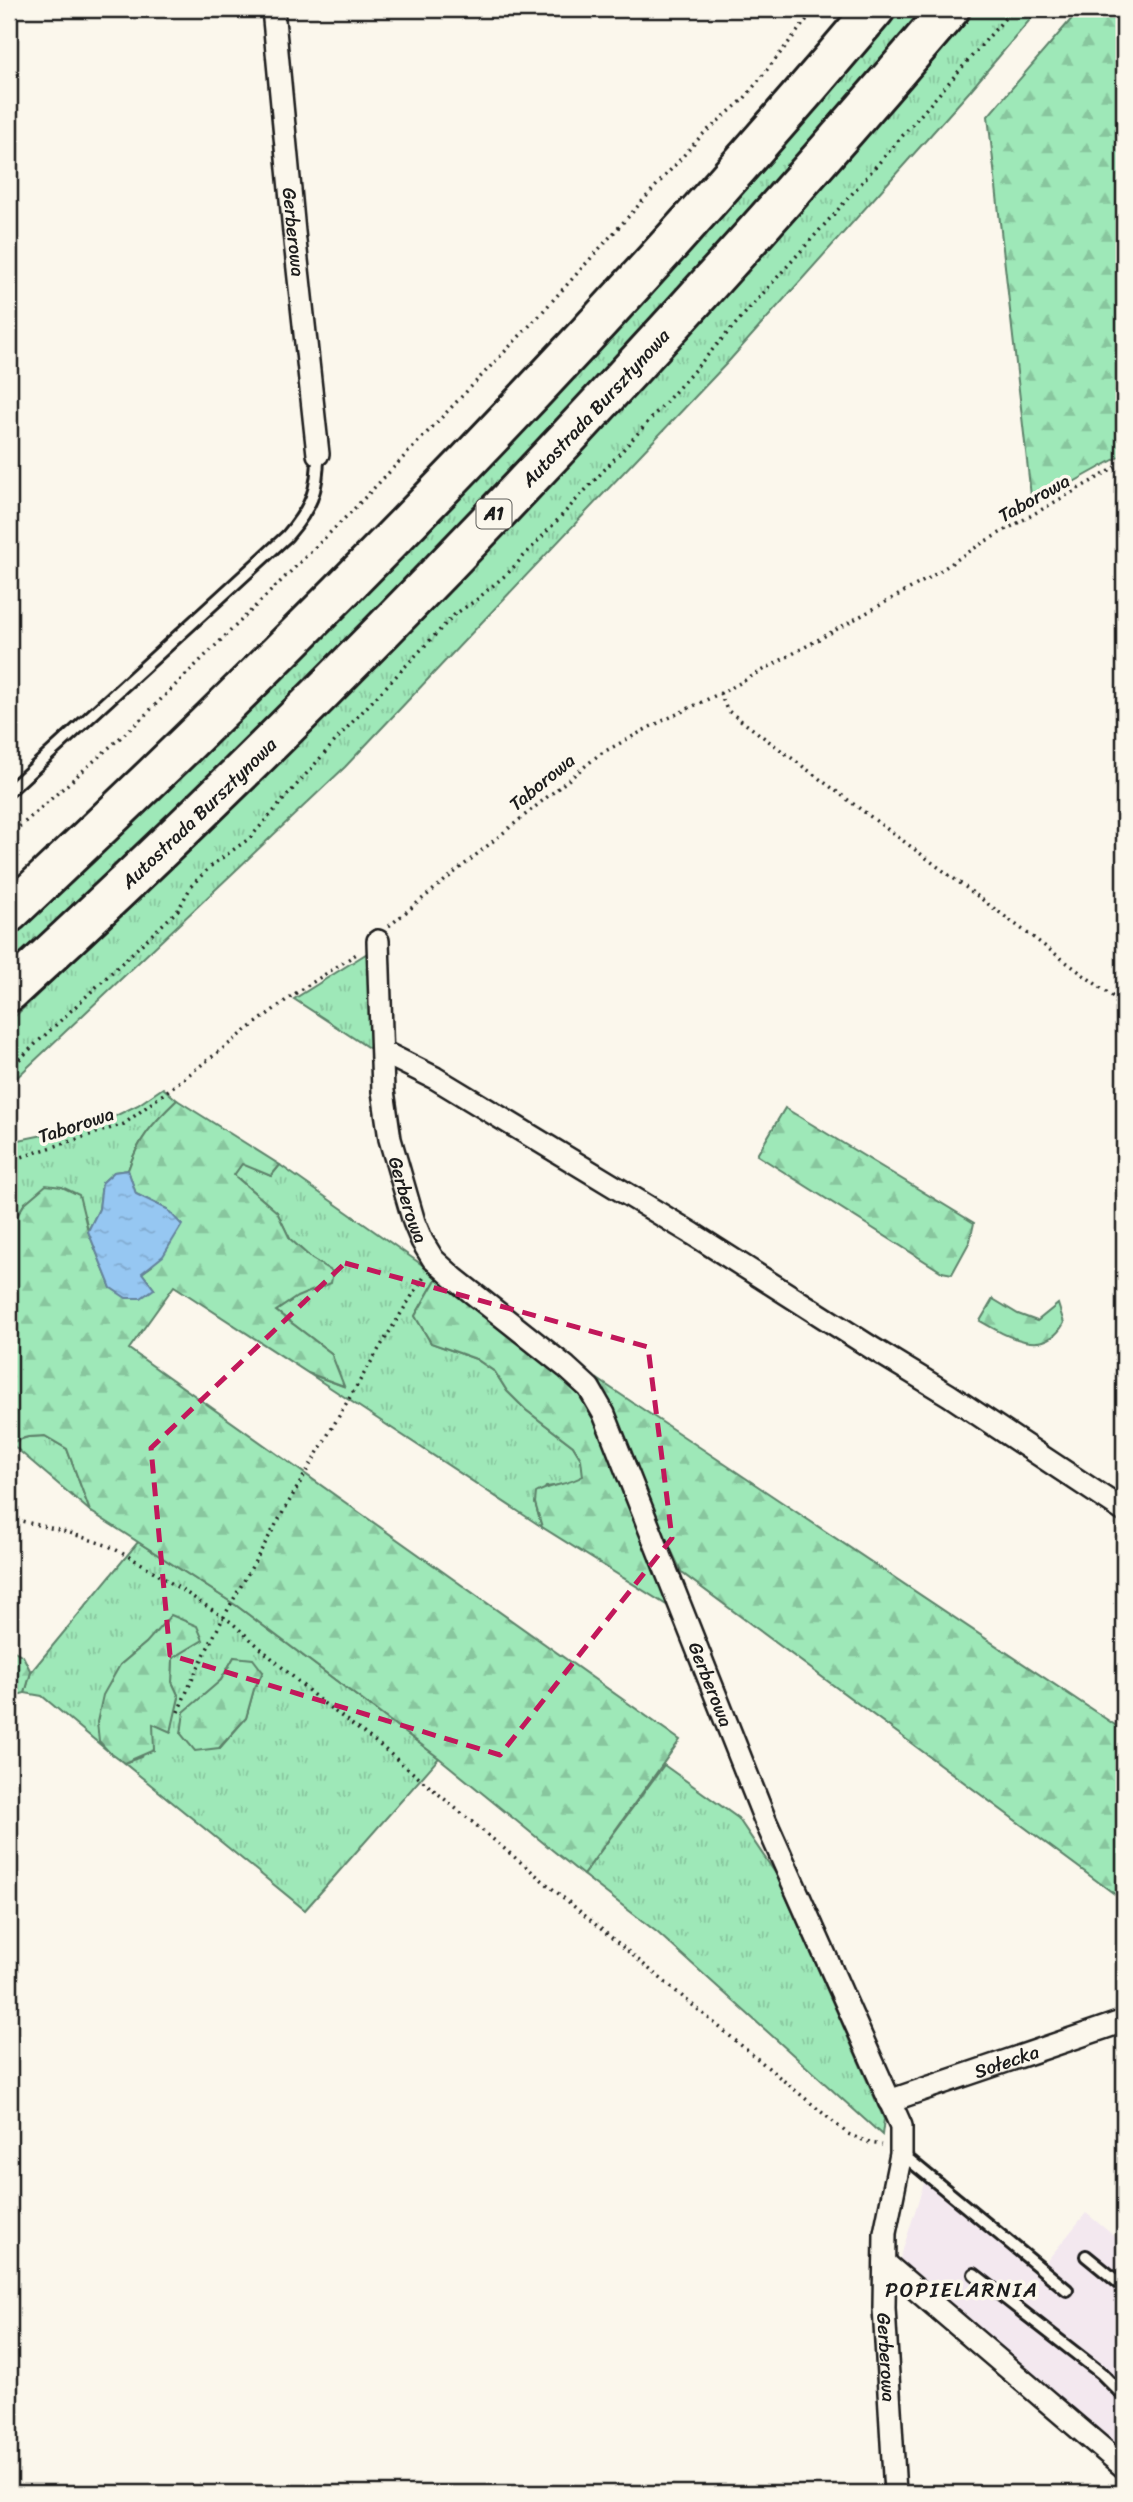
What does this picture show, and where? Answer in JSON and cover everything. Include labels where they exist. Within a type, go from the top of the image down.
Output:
[{"type":"highway","points":[[9,913],[191,740],[430,499],[568,353],[775,125],[875,9]]},
{"type":"highway","name":"Autostrada Bursztynowa","points":[[9,992],[225,786],[452,558],[755,234],[950,9]]},
{"type":"street","name":"Gerberowa","points":[[273,9],[318,454]]},
{"type":"street","name":"Gerberowa","points":[[378,941],[383,1091],[390,1139],[422,1241],[436,1262],[455,1279],[589,1388],[604,1414],[765,1820],[901,2126],[901,2151],[885,2233],[884,2308],[895,2493]]},
{"type":"street","points":[[383,1052],[435,1078],[693,1234],[950,1395],[1124,1511]]},
{"type":"street","name":"Sołecka","points":[[889,2101],[1124,2021]]},
{"type":"street","points":[[885,2263],[1124,2466]]},
{"type":"lane","points":[[9,791],[287,536],[303,517],[316,491],[318,454]]},
{"type":"lane","points":[[901,2151],[1067,2290]]},
{"type":"lane","points":[[1086,2256],[1124,2287]]},
{"type":"lane","points":[[974,2274],[1101,2373],[1124,2396]]},
{"type":"path","points":[[9,836],[138,722],[360,504],[536,319],[711,125],[735,109],[815,9]]},
{"type":"path","points":[[9,1069],[178,910],[192,885],[212,865],[250,838],[336,739],[455,614],[475,601],[518,562],[621,452],[843,204],[1013,9]]},
{"type":"path","name":"Taborowa","points":[[9,1161],[124,1124],[293,995],[378,941],[382,931],[600,754],[720,693],[929,578],[984,542],[1124,463]]},
{"type":"path","points":[[720,693],[727,710],[1124,1005]]},
{"type":"path","points":[[178,1712],[195,1670],[223,1616],[354,1390],[436,1262]]},
{"type":"path","points":[[9,1518],[67,1532],[109,1546],[223,1616],[318,1699],[377,1743],[848,2134],[901,2151]]},
{"type":"highlighted area","points":[[345,1263],[648,1347],[672,1538],[500,1755],[170,1655],[151,1448]]},
{"type":"shaded area","points":[[929,2167],[1045,2263],[1086,2213],[1124,2244],[1124,2454],[899,2262]]},
{"type":"green space","points":[[891,9],[934,9],[817,144],[390,604],[9,975],[9,930]]},
{"type":"green space","points":[[976,9],[1039,9],[969,92],[728,362],[345,767],[9,1085],[9,1022],[291,750],[523,513],[720,299]]},
{"type":"green space","points":[[1080,9],[1124,9],[1124,454],[1032,505],[988,116]]},
{"type":"green space","points":[[369,952],[375,1052],[294,999]]},
{"type":"green space","points":[[163,1088],[177,1100],[148,1132],[128,1170],[114,1172],[102,1183],[99,1209],[88,1231],[85,1216],[25,1203],[9,1229],[9,1142],[101,1123],[138,1105]]},
{"type":"green space","points":[[177,1100],[280,1165],[271,1176],[242,1164],[234,1175],[277,1212],[290,1239],[312,1259],[333,1272],[331,1283],[297,1297],[276,1311],[331,1353],[344,1386],[308,1373],[174,1286],[129,1349],[680,1740],[583,1875],[439,1758],[237,1606],[90,1511],[67,1449],[45,1436],[9,1442],[9,1229],[25,1203],[46,1185],[62,1187],[79,1195],[88,1231],[111,1288],[154,1289],[142,1273],[152,1266],[167,1209],[136,1194],[128,1170],[148,1132]]},
{"type":"green space","points":[[785,1108],[974,1223],[970,1241],[952,1274],[942,1272],[757,1155]]},
{"type":"green space","points":[[242,1163],[271,1176],[280,1165],[438,1276],[415,1316],[431,1343],[476,1359],[495,1372],[507,1391],[526,1410],[573,1446],[581,1459],[584,1476],[570,1484],[546,1487],[535,1503],[542,1527],[308,1373],[343,1386],[331,1353],[276,1311],[332,1272],[312,1259],[290,1239],[277,1212],[234,1175]]},
{"type":"green space","points":[[438,1276],[582,1391],[598,1417],[673,1609],[542,1527],[535,1503],[536,1493],[583,1476],[581,1459],[573,1446],[526,1410],[507,1391],[495,1372],[476,1359],[431,1343],[415,1316]]},
{"type":"green space","points":[[993,1299],[1018,1314],[1037,1321],[1058,1304],[1064,1323],[1056,1334],[1047,1340],[1036,1342],[1013,1338],[980,1321]]},
{"type":"green space","points":[[599,1380],[1124,1731],[1124,1901],[682,1573],[652,1510]]},
{"type":"green space","points":[[45,1436],[67,1449],[90,1511],[10,1443],[28,1437]]},
{"type":"green space","points":[[138,1542],[237,1606],[439,1758],[305,1910],[124,1763],[141,1757],[153,1723],[170,1731],[179,1697],[172,1682],[173,1658],[203,1640],[146,1643],[120,1665],[99,1741],[109,1752],[42,1696],[25,1693],[31,1672]],"holes":[[[234,1657],[263,1672],[254,1689],[246,1718],[220,1748],[209,1693],[221,1680]]]},
{"type":"green space","points":[[171,1615],[197,1626],[203,1640],[173,1658],[172,1682],[179,1697],[171,1732],[153,1724],[154,1750],[124,1763],[99,1741],[97,1722],[103,1695],[120,1665],[146,1643]]},
{"type":"green space","points":[[9,1648],[23,1656],[31,1672],[25,1693],[9,1697]]},
{"type":"green space","points":[[234,1657],[253,1659],[263,1672],[254,1689],[246,1718],[219,1748],[195,1751],[181,1734],[184,1712],[221,1680]]},
{"type":"green space","points":[[664,1765],[738,1818],[776,1874],[884,2119],[882,2135],[658,1933],[583,1875]]},
{"type":"water","points":[[128,1170],[136,1194],[167,1209],[182,1225],[163,1256],[142,1273],[154,1289],[141,1298],[126,1298],[111,1288],[88,1231],[99,1209],[102,1183],[114,1172]]},
{"type":"district","name":"POPIELARNIA","points":[[962,2290]]}]
